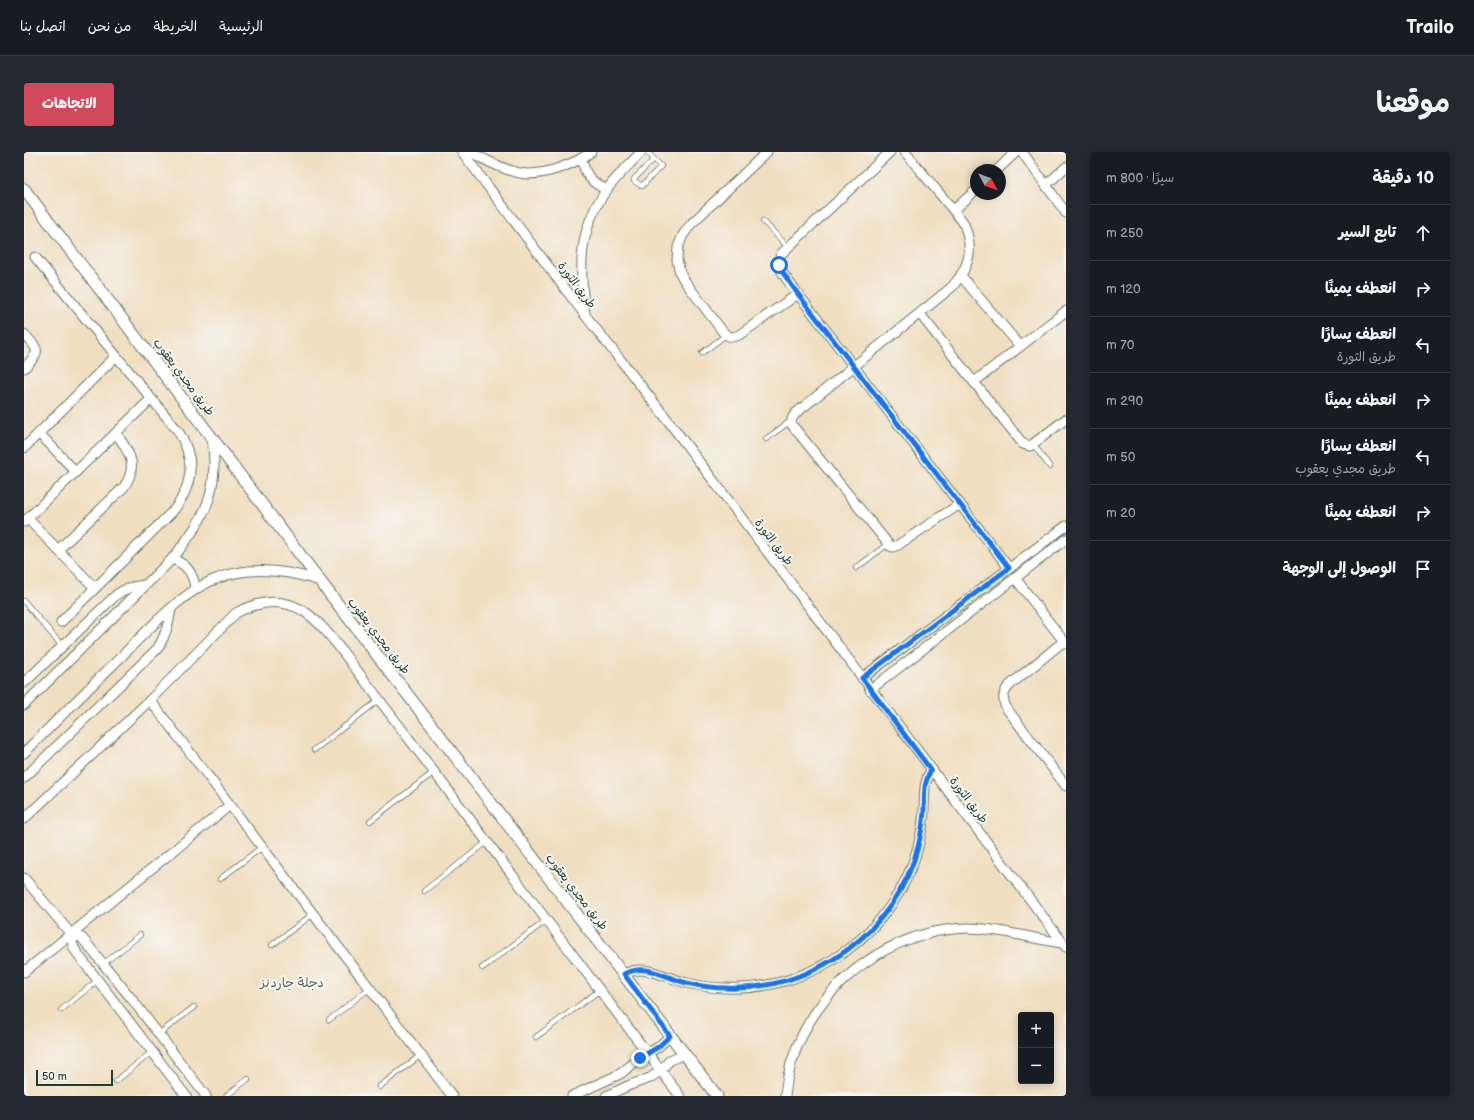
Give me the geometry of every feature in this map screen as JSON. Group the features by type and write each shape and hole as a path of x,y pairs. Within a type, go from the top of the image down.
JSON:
{"street":[{"name":"طريق الثورة","path":"462,152 585,315 663,414 1064,945"},
{"path":"470,152 504,169 527,174 556,170 582,158 591,152"},
{"path":"585,315 581,276 581,257 583,244 591,218 607,190 641,152"},
{"path":"766,152 691,224 680,241 677,260 680,273 684,280 726,335 734,337 738,335 798,294"},
{"path":"890,152 781,254 779,265 798,294 1009,568"},
{"path":"905,152 963,222 968,235 970,250 968,264 961,276 952,286 920,314 796,413 793,416 792,425 888,544 893,547 960,504"},
{"path":"1003,164 1016,152"},
{"path":"1022,152 1066,214"},
{"path":"582,158 583,166 589,177 598,185 607,190"},
{"path":"1046,185 1066,167"},
{"name":"طريق مجدي يعقوب","path":"24,189 320,581 717,1096"},
{"path":"954,210 970,195"},
{"path":"35,257 178,431 187,448 190,467 184,496 173,511 61,622"},
{"path":"961,276 1020,346"},
{"path":"974,382 1066,311"},
{"path":"920,314 1023,444 1030,446 1066,419"},
{"path":"24,334 34,344 37,354 24,368"},
{"path":"24,448 116,356"},
{"path":"95,588 26,520 151,399"},
{"path":"39,433 76,472"},
{"path":"58,550 124,487 128,481 132,467 129,452 116,433"},
{"path":"24,705 172,559 187,541 199,522 209,499 214,481 215,458 212,436"},
{"path":"862,678 1066,526"},
{"path":"870,690 1066,539"},
{"path":"172,559 179,561 189,570 193,576 195,589"},
{"path":"24,753 150,628 195,589 216,578 257,570 299,574 320,581"},
{"path":"1015,578 1065,642 1010,685 1006,689 1003,696 1004,703 1066,786"},
{"path":"24,683 109,601 124,589 145,585"},
{"path":"24,819 150,700 236,613 250,605 266,602 283,603 298,608 312,617 323,628 680,1096"},
{"path":"24,778 158,648 168,629 171,610"},
{"path":"150,700 452,1096"},
{"path":"624,974 634,970 645,969 688,984 707,987 746,988 785,981 810,972 838,957 854,945 882,917 904,884 918,847 924,808 924,786 931,770"},
{"path":"24,972 230,805"},
{"path":"24,878 71,934 82,938 159,1034 206,1096"},
{"path":"785,1096 794,1057 808,1025 817,1010 836,987 853,971 882,951 920,936 966,928 1001,930 1064,945"},
{"path":"71,934 73,946 77,953 99,979 186,1096"},
{"path":"572,1096 620,1074 658,1047 670,1036"},
{"path":"610,1095 630,1085 650,1078 660,1071 670,1060 684,1054"}],"lane":[{"path":"647,152 654,159 661,166 642,186 640,186 634,181 634,179 654,159"},
{"path":"763,221 788,247"},
{"path":"702,352 726,335"},
{"path":"766,439 792,420"},
{"path":"1033,444 1050,467"},
{"path":"856,568 888,544"},
{"path":"24,600 62,646"},
{"path":"314,750 379,700"},
{"path":"370,821 434,772"},
{"path":"424,891 487,842"},
{"path":"220,879 262,847"},
{"path":"272,945 313,914"},
{"path":"482,968 546,920"},
{"path":"103,964 140,936"},
{"path":"61,1010 99,979"},
{"path":"329,1020 370,988"},
{"path":"536,1037 600,990"},
{"path":"159,1034 194,1007"},
{"path":"116,1081 153,1051"},
{"path":"379,1087 421,1055"},
{"path":"226,1096 248,1079"}],"district":[{"name":"دجلة جاردنز","path":"292,982"}],"route":[{"path":"640,1058 654,1050 670,1036 624,974 629,971 640,969 651,970 688,984 707,987 746,988 766,986 804,975 838,957 869,932 882,917 904,884 912,866 922,828 924,786 931,770 862,678 1009,568 798,294 779,265"}]}
